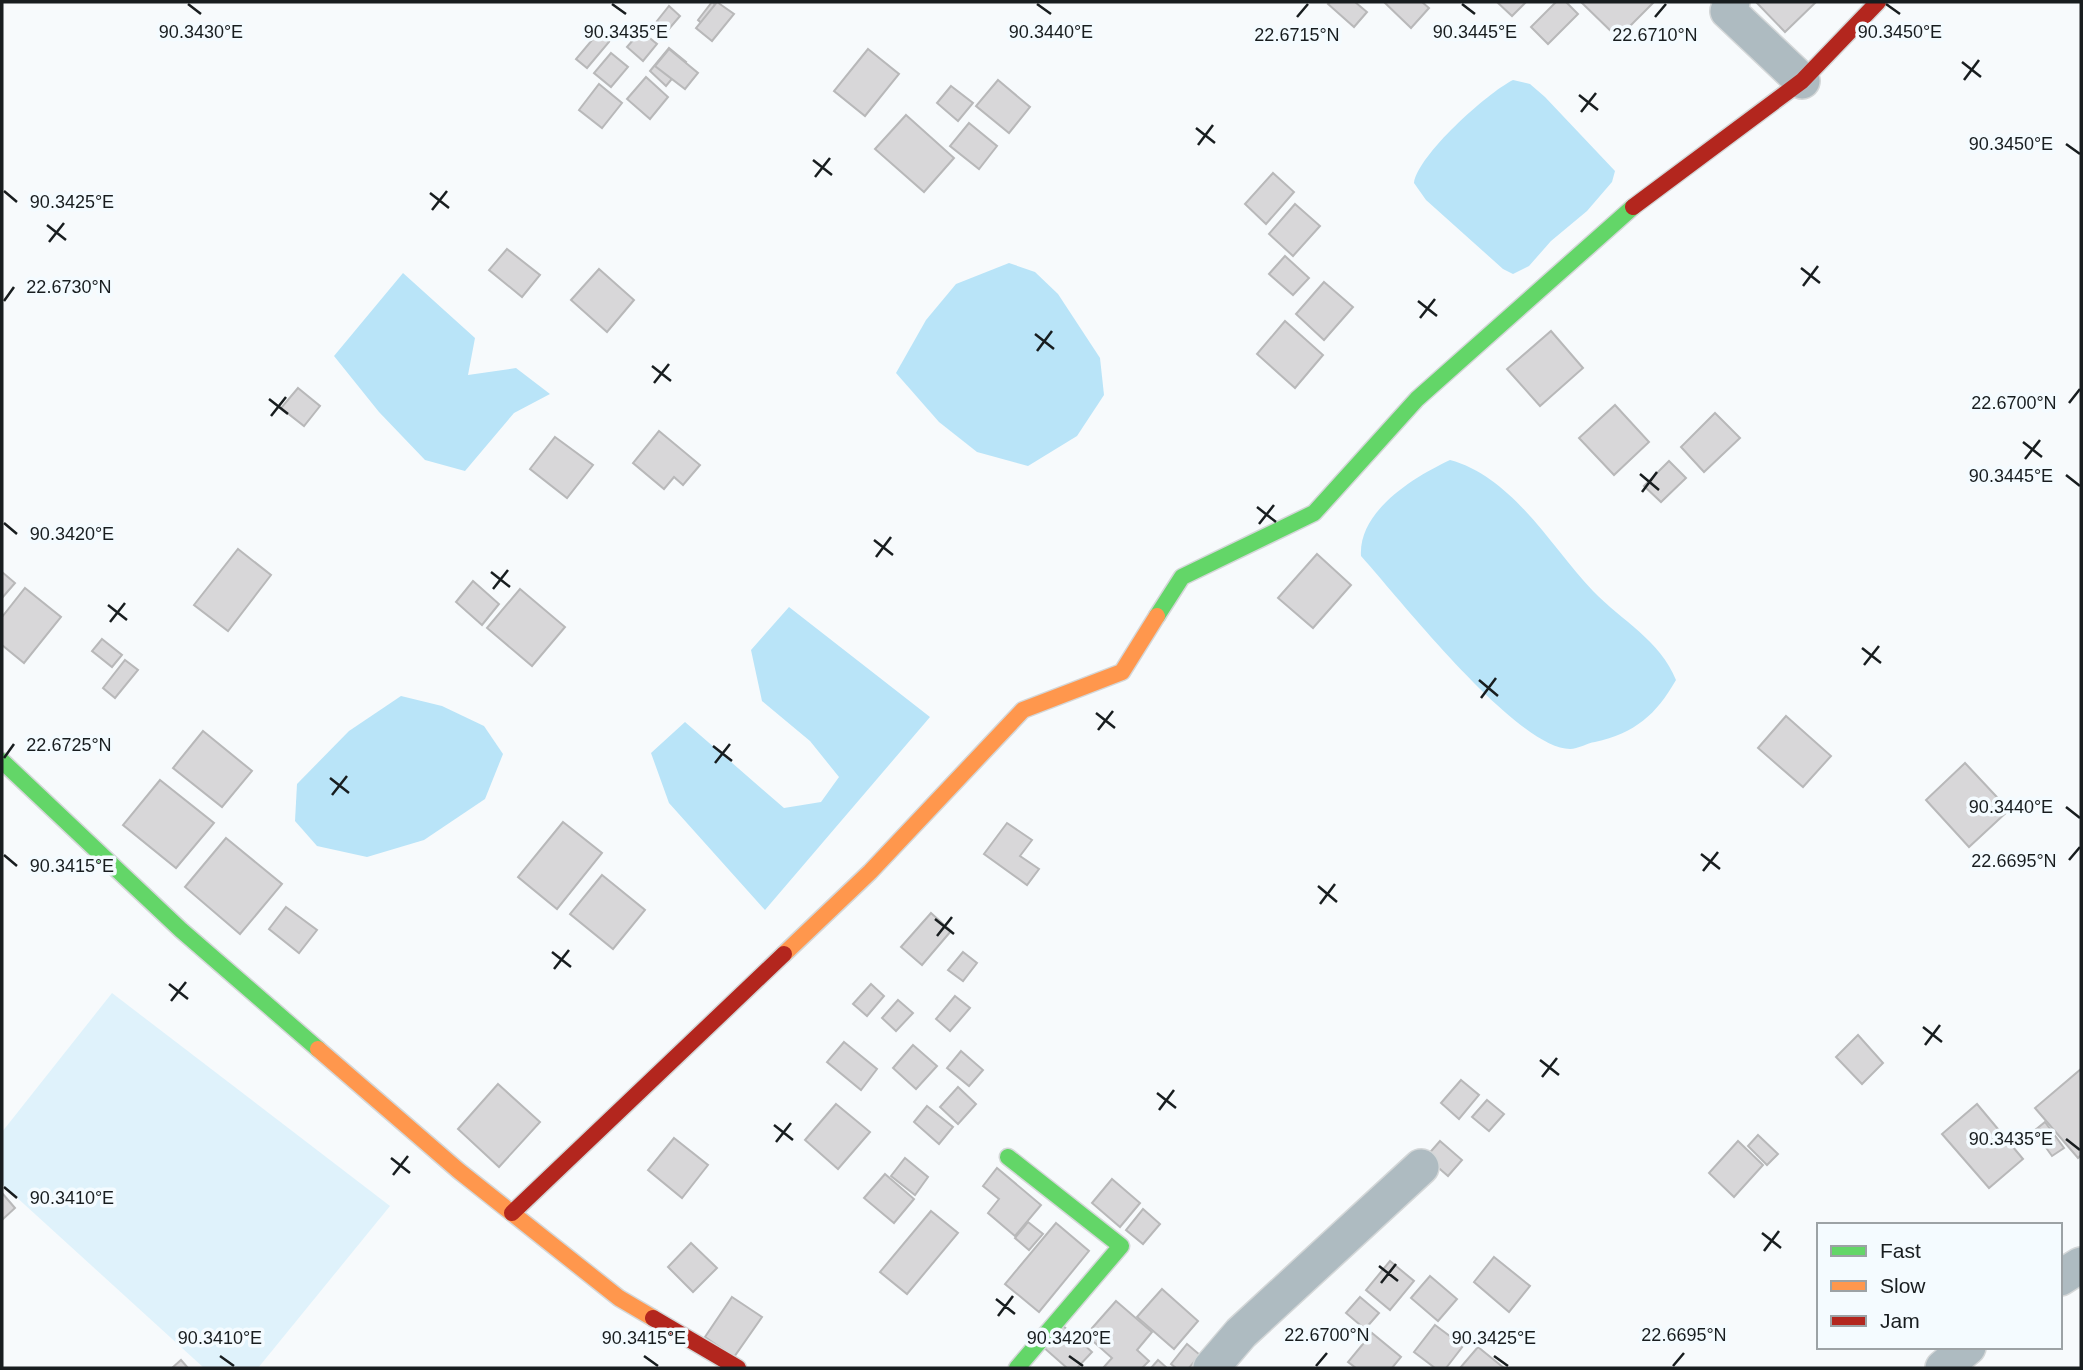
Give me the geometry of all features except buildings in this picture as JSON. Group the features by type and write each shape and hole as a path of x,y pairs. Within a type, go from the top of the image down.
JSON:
{"street":[{"path":"1731,2 1728,11 1802,81"},
{"path":"512,1213 870,872 1023,710 1122,672 1182,577 1314,513 1417,399 1618,221 1802,81 1878,2"},
{"path":"2,761 181,930 440,1154 619,1298 738,1368"},
{"path":"1008,1157 1121,1246 1017,1368"},
{"path":"1211,1368 1241,1333 1422,1167"},
{"path":"2062,1277 2081,1265"},
{"path":"1943,1368 1966,1349"}],"shaded area":[{"path":"112,993 390,1206 258,1368 204,1368 2,1184 2,1132"}],"water":[{"path":"1513,80 1530,84 1545,97 1615,171 1612,182 1587,211 1551,241 1529,266 1513,274 1503,269 1426,200 1414,183 1418,171 1428,157 1455,126"},
{"path":"1009,263 1035,272 1058,294 1100,358 1104,395 1077,436 1028,466 977,452 939,422 896,373 926,320 956,284"},
{"path":"403,273 475,338 468,375 516,368 550,394 514,413 465,471 425,460 379,412 334,356"},
{"path":"1450,460 1473,469 1512,497 1593,591 1660,653 1676,680 1661,703 1643,721 1622,733 1576,748 1570,749 1547,742 1520,725 1459,668 1361,556 1362,540 1378,510 1405,486"},
{"path":"789,607 930,717 765,910 669,803 651,753 685,722 784,808 821,802 839,777 810,741 762,701 751,650"},
{"path":"401,696 442,706 484,726 503,754 485,799 424,840 367,857 317,846 295,821 297,784 349,731"}],"traffic: fast":[{"path":"1157,616 1182,577 1314,513 1417,399 1633,207"},
{"path":"2,761 181,930 318,1049"},
{"path":"1008,1157 1121,1246 1017,1368"}],"traffic: slow":[{"path":"784,954 870,872 1023,710 1122,672 1157,616"},
{"path":"318,1049 459,1171 619,1298 653,1318"}],"traffic: jam":[{"path":"1633,207 1802,81 1878,2"},
{"path":"512,1213 784,954"},
{"path":"653,1318 738,1368"}]}
